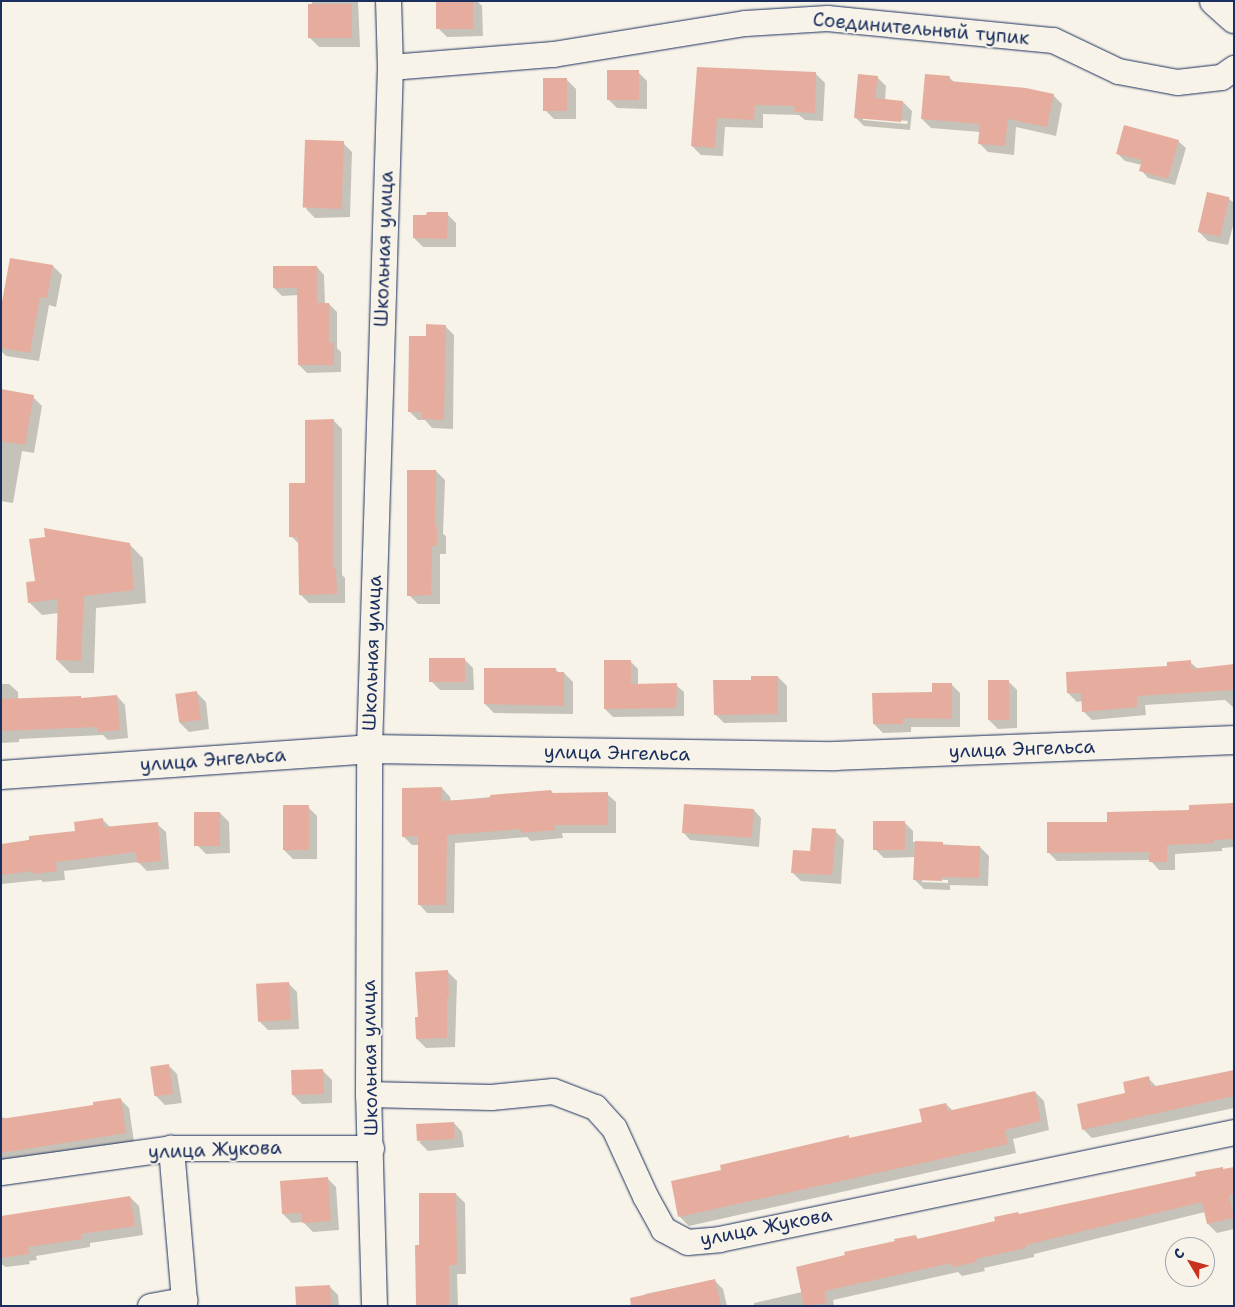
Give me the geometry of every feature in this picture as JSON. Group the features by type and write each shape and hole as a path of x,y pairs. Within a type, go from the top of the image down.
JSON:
{"street":[{"name":"Школьная улица","path":"374,1306 368,1094 369,749 390,67 388,1"},
{"path":"1214,1 1234,19"},
{"name":"Соединительный тупик","path":"390,67 553,54 745,23 827,18 1053,40 1118,71 1177,82 1221,77 1234,68"},
{"name":"улица Энгельса","path":"1,775 369,749 835,756 1234,740"},
{"name":"улица Жукова","path":"368,1094 491,1097 553,1091 594,1108 614,1128 645,1196 663,1229 687,1242 719,1239 1234,1132"},
{"path":"150,1306 184,1300 171,1148"},
{"name":"улица Жукова","path":"1,1172 171,1148 371,1148"}],"building":[{"path":"436,1 473,1 473,29 436,29"},
{"path":"308,4 352,4 352,38 308,38"},
{"path":"697,67 816,72 815,113 794,112 795,106 755,105 754,120 717,118 715,148 691,146"},
{"path":"607,70 639,70 639,100 607,100"},
{"path":"858,74 878,76 875,98 903,101 901,122 854,118"},
{"path":"925,74 950,76 949,81 1026,88 1054,94 1047,127 1008,119 1005,146 978,144 980,124 921,119"},
{"path":"543,78 567,78 567,111 543,111"},
{"path":"1124,125 1179,140 1168,179 1139,171 1142,160 1116,154"},
{"path":"305,140 344,141 342,209 303,208"},
{"path":"1207,192 1229,197 1220,237 1198,232"},
{"path":"427,212 448,212 447,239 413,238 413,215 426,215"},
{"path":"10,258 53,265 47,298 40,297 30,353 1,348 1,307"},
{"path":"273,266 317,266 317,303 329,303 329,343 334,343 334,365 298,365 297,288 273,288"},
{"path":"426,324 446,325 444,420 422,419 422,412 408,412 409,336 426,336"},
{"path":"1,389 34,395 25,445 1,441"},
{"path":"334,419 333,568 336,568 337,594 299,595 298,537 289,537 289,483 305,483 305,420"},
{"path":"407,470 436,470 435,526 437,526 437,546 432,546 431,595 407,596"},
{"path":"44,528 130,543 134,590 84,596 81,661 56,660 58,599 28,603 26,582 35,581 29,539 45,537"},
{"path":"429,658 465,658 465,682 429,682"},
{"path":"604,660 631,660 631,684 677,683 676,708 604,709"},
{"path":"1191,660 1191,669 1234,664 1234,690 1137,696 1137,707 1082,712 1081,693 1067,693 1066,672 1167,666 1167,662"},
{"path":"484,668 556,668 556,672 564,672 564,706 484,704"},
{"path":"751,676 778,676 778,714 714,715 713,680 751,680"},
{"path":"988,680 1009,680 1009,720 988,720"},
{"path":"932,683 952,683 952,719 903,718 903,724 873,724 872,693 932,692"},
{"path":"197,691 201,720 179,723 175,694"},
{"path":"117,695 120,730 98,732 98,727 1,731 1,699 81,696 81,698"},
{"path":"442,787 442,801 490,798 490,795 551,790 552,793 608,792 608,825 554,825 555,830 521,833 521,829 447,835 446,905 418,905 418,836 402,837 402,788"},
{"path":"1234,803 1234,839 1214,840 1214,843 1167,845 1167,862 1149,862 1149,852 1047,853 1047,822 1107,822 1107,812 1189,810 1189,805"},
{"path":"684,804 754,809 752,838 682,833"},
{"path":"283,805 309,805 309,850 283,850"},
{"path":"194,812 220,812 220,846 194,846"},
{"path":"103,818 104,827 158,822 161,861 137,863 136,852 56,862 57,871 33,874 33,871 1,875 1,844 29,840 29,836 75,831 74,822"},
{"path":"873,821 905,821 905,850 873,850"},
{"path":"812,828 836,829 832,875 791,873 793,850 810,851"},
{"path":"915,841 943,842 943,845 980,846 979,878 942,877 942,881 913,880"},
{"path":"448,970 447,1038 416,1039 415,1017 418,1017 415,972"},
{"path":"289,982 291,1020 258,1022 256,984"},
{"path":"169,1064 173,1094 154,1096 150,1067"},
{"path":"323,1069 324,1094 292,1095 291,1070"},
{"path":"1234,1070 1234,1096 1082,1130 1077,1104 1125,1093 1123,1082 1149,1076 1151,1087"},
{"path":"1035,1091 1041,1121 1005,1130 1008,1144 678,1217 671,1181 721,1170 720,1165 849,1135 849,1138 922,1122 919,1109 946,1103 948,1111"},
{"path":"121,1098 126,1133 1,1153 1,1119 93,1105 93,1102"},
{"path":"454,1122 455,1139 417,1141 416,1124"},
{"path":"1223,1167 1223,1169 1234,1167 1234,1194 1229,1195 1234,1218 1207,1224 1202,1202 1026,1245 1026,1248 976,1259 977,1262 952,1267 951,1263 825,1291 827,1303 804,1306 796,1267 845,1255 844,1252 895,1241 894,1239 916,1235 917,1239 995,1221 994,1217 1018,1212 1019,1214 1196,1176 1195,1172"},
{"path":"328,1177 331,1221 302,1223 302,1213 282,1214 280,1181"},
{"path":"419,1193 456,1193 457,1265 449,1265 449,1306 416,1306 415,1245 419,1245"},
{"path":"130,1196 135,1226 81,1234 82,1239 28,1247 29,1254 1,1258 1,1216"},
{"path":"715,1279 721,1306 631,1306 630,1298"},
{"path":"330,1285 331,1306 296,1306 295,1287"}]}
